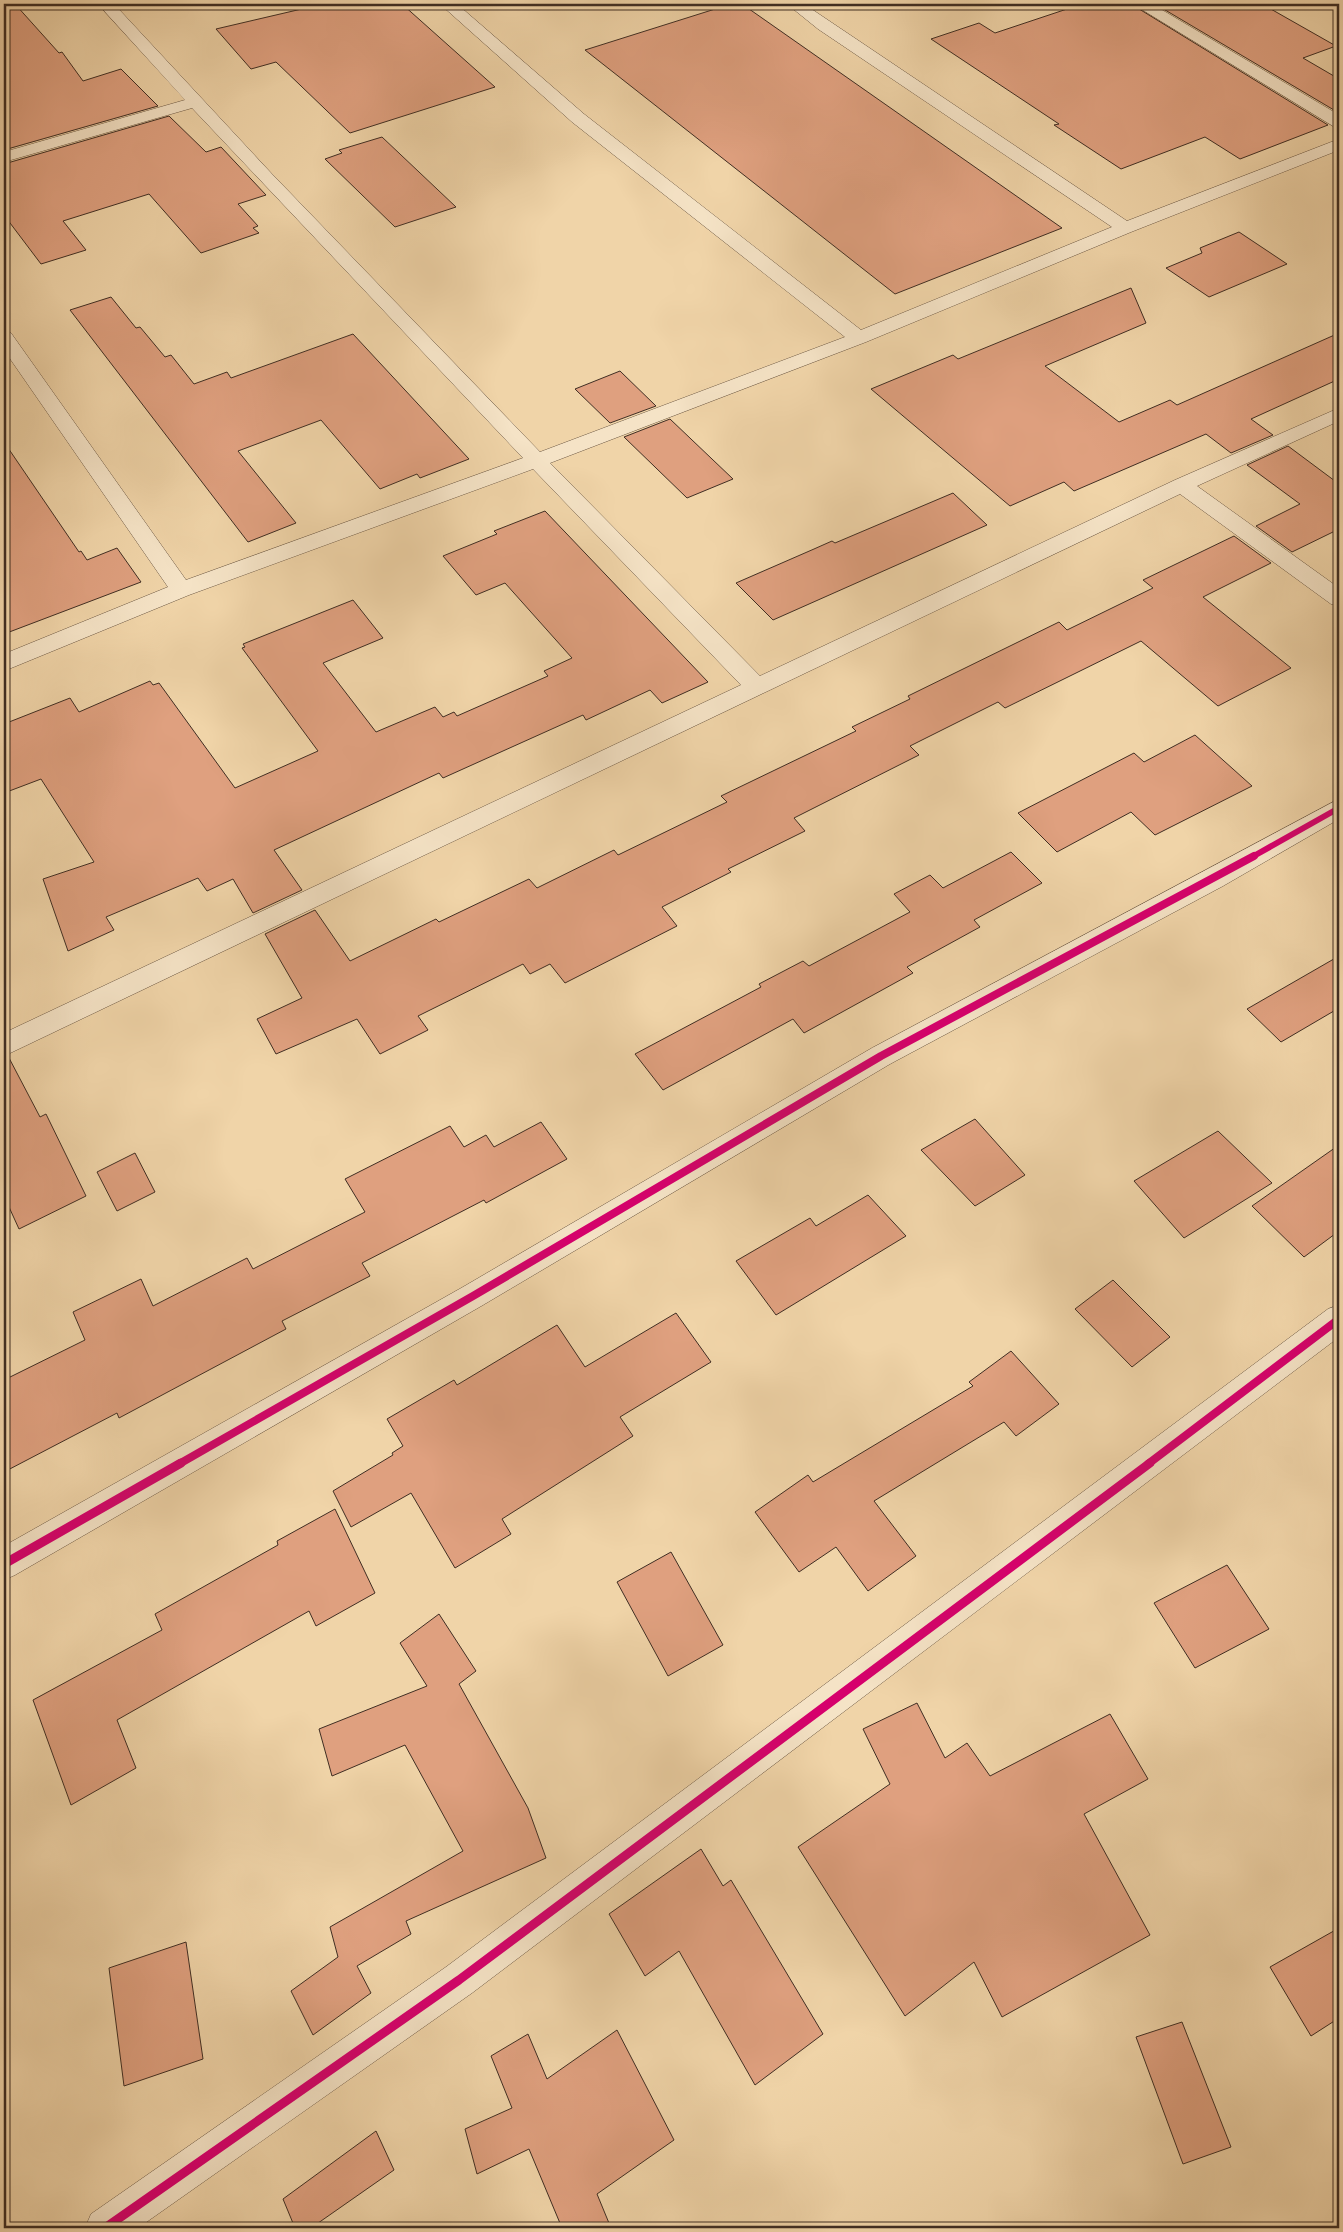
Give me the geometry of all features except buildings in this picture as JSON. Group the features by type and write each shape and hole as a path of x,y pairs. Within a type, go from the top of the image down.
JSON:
{"street":[{"path":"106,4 195,102 535,461 757,687"},
{"path":"448,4 578,118 859,338"},
{"path":"795,4 824,26 1125,228"},
{"path":"1141,4 1339,122"},
{"path":"4,157 195,102"},
{"path":"4,663 181,590 535,461 859,338 1125,228 1339,144"},
{"path":"4,337 181,590"},
{"path":"4,1045 1182,485 1339,414"},
{"path":"1182,485 1339,599"},
{"path":"4,1564 473,1296 881,1056 1205,883 1339,808"},
{"path":"105,2228 467,1974 1247,1390 1339,1319"}],"cycle path":[{"path":"4,1564 473,1296 881,1056 1214,879 1339,808"},
{"path":"105,2228 459,1980 1247,1390 1339,1319"}]}
